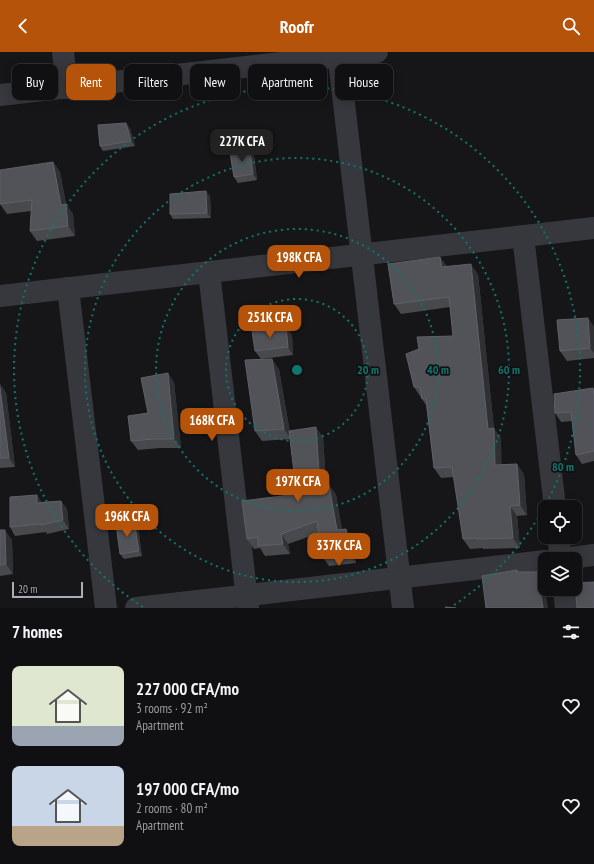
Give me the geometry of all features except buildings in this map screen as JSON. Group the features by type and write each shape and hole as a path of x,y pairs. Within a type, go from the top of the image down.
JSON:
{"street":[{"path":"63,52 66,79"},
{"path":"116,82 339,54 377,52"},
{"path":"339,54 403,608"},
{"path":"0,95 66,88"},
{"path":"0,296 594,228"},
{"path":"523,236 554,500"},
{"path":"209,272 247,602"},
{"path":"68,288 106,608"},
{"path":"582,556 594,555"},
{"path":"136,608 247,602 400,578 538,562"},
{"path":"565,596 566,608"}]}
